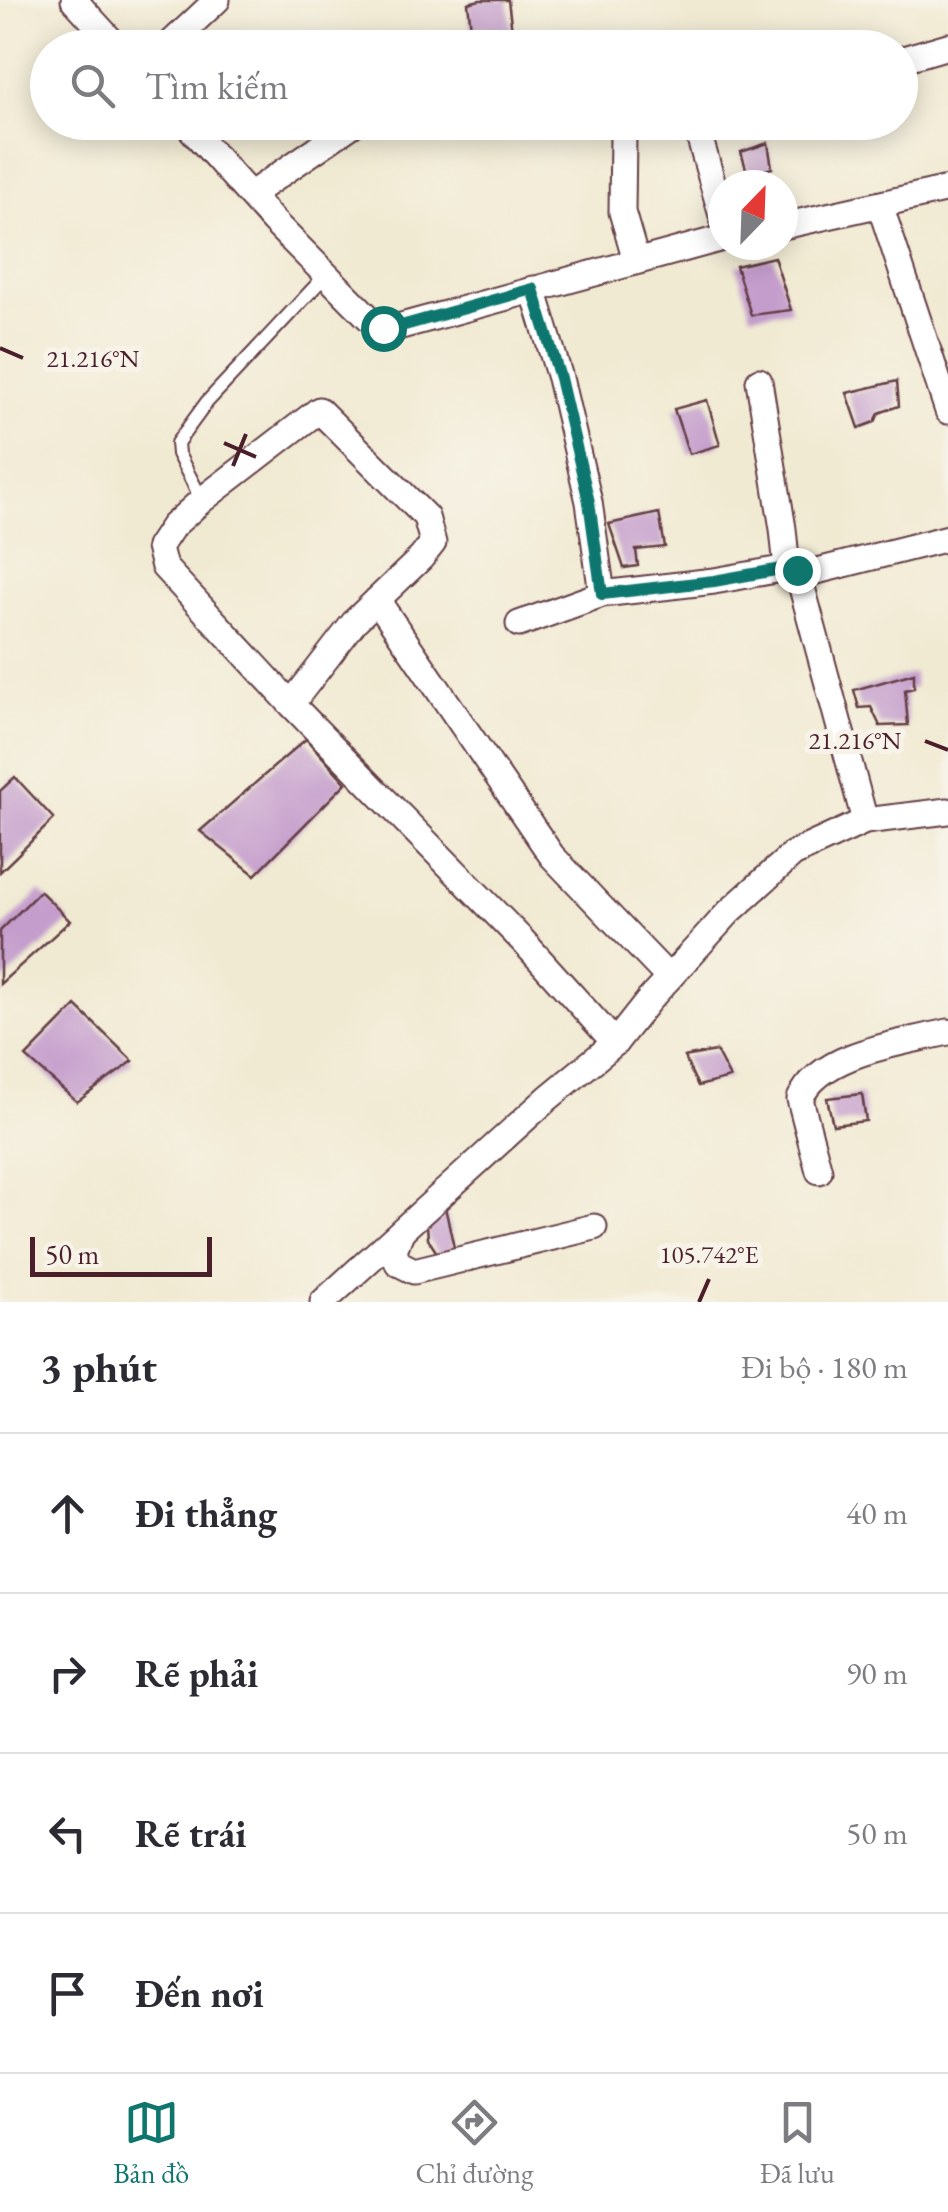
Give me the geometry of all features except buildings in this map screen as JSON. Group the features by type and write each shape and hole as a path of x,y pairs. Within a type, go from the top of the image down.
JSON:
{"street":[{"path":"74,0 102,30"},
{"path":"185,30 217,0"},
{"path":"918,55 948,46"},
{"path":"201,140 326,274 383,328 708,242"},
{"path":"250,195 330,140"},
{"path":"623,140 622,212 636,260"},
{"path":"700,140 709,170"},
{"path":"798,223 948,190"},
{"path":"880,205 948,412"},
{"path":"533,289 560,378 589,502 602,594"},
{"path":"760,381 792,568 866,822"},
{"path":"291,704 356,620 432,543 426,517 319,410 173,526 160,547 164,567 291,704 523,941 615,1044"},
{"path":"519,624 602,594 792,568 813,572 948,538"},
{"path":"377,600 552,856 669,978"},
{"path":"323,1302 548,1098 615,1044 728,912 794,854 866,822 948,811"},
{"path":"819,1171 800,1099 804,1090 846,1058 948,1032"},
{"path":"402,1232 394,1250 398,1263 414,1271 594,1228"}],"lane":[{"path":"202,500 178,454 177,443 208,402 326,274"}],"route":[{"path":"383,328 533,289 560,378 589,502 602,594 787,568 797,570"}]}
